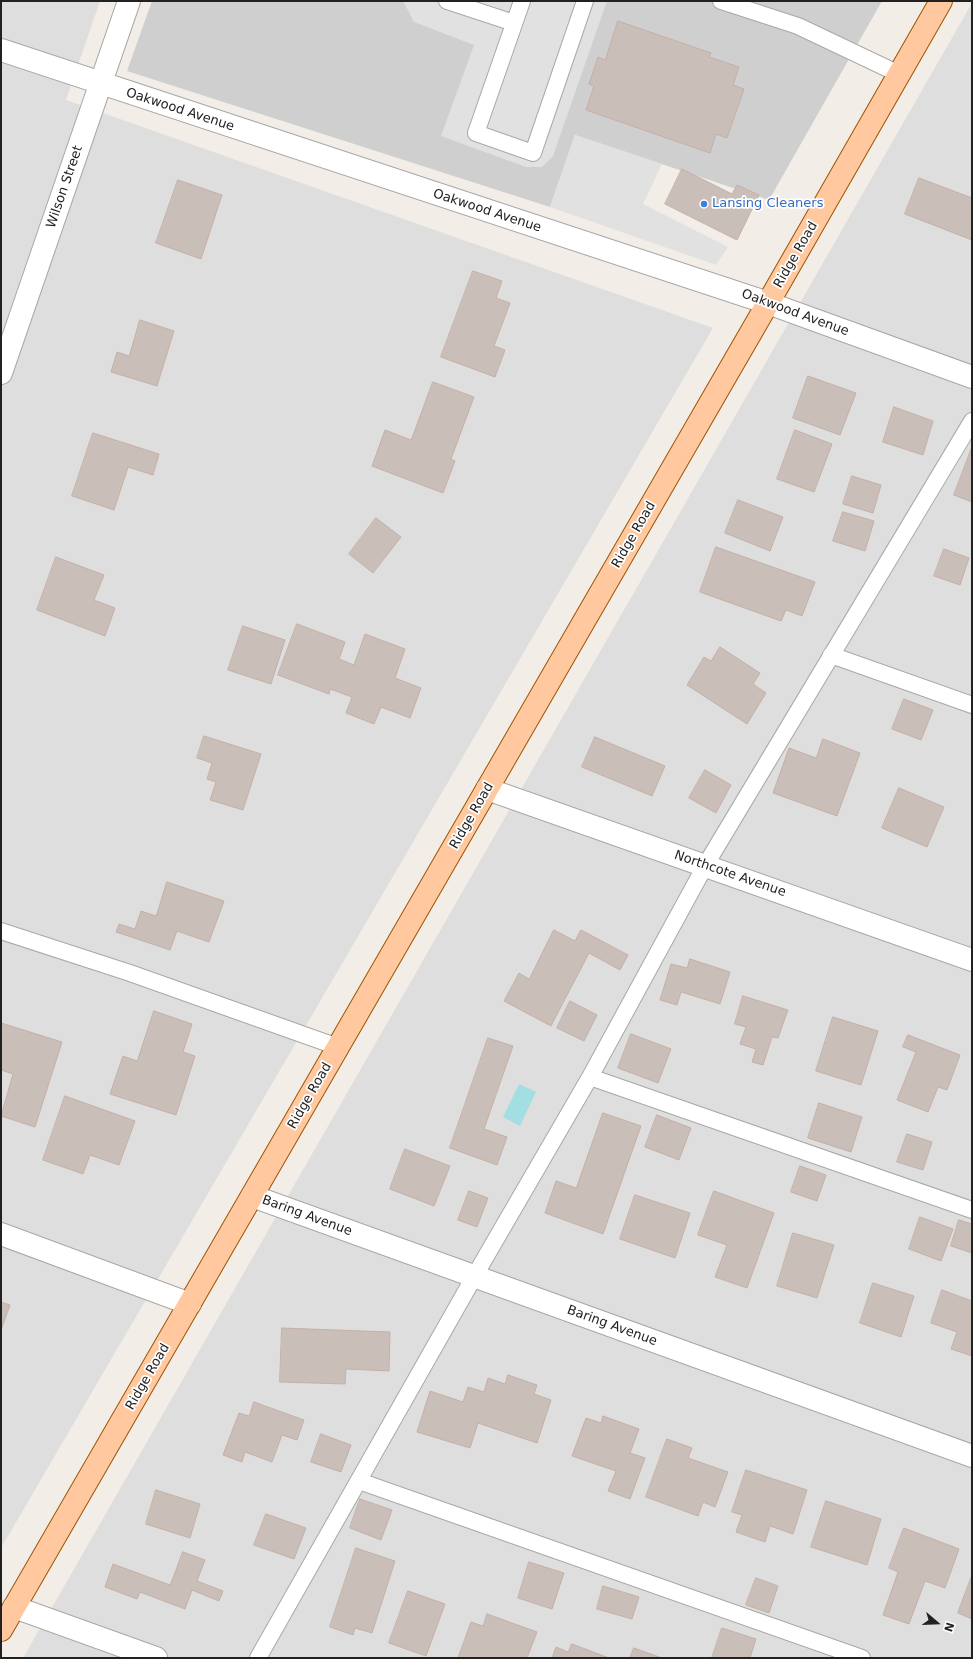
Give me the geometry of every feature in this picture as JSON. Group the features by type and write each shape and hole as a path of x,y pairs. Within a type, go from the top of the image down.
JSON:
{"main road":[{"name":"Ridge Road","path":"1,1630 941,1"}],"street":[{"name":"Wilson Street","path":"1,373 129,1"},
{"name":"Oakwood Avenue","path":"1,50 100,84 768,303 972,377"},
{"name":"Northcote Avenue","path":"487,789 972,960"},
{"name":"Baring Avenue","path":"252,1196 972,1456"},
{"path":"1,1234 190,1304"},
{"path":"14,1607 156,1658"}],"lane":[{"path":"447,1 514,23"},
{"path":"522,1 476,133 533,153 585,1"},
{"path":"721,1 798,26 899,74"},
{"path":"258,1658 474,1277 590,1077 704,866 972,421"},
{"path":"831,655 972,705"},
{"path":"1,931 130,973 338,1047"},
{"path":"590,1077 972,1210"},
{"path":"358,1481 862,1658"}],"shaded area":[{"path":"1,1 100,1 66,100 713,328 1,1548"},
{"path":"152,1 882,1 769,200 575,135 550,207 127,71"},
{"path":"403,1 607,1 553,156 542,167 526,167 441,136 474,45 414,22"},
{"path":"972,3 972,1658 23,1658"},
{"path":"575,135 662,164 643,204 728,247 716,265 550,207"}],"water":[{"path":"519,1084 536,1092 520,1126 503,1117"}],"building":[{"path":"618,21 711,53 709,57 739,67 733,85 744,89 727,138 716,134 710,153 586,110 594,86 589,84 598,57 605,60"},
{"path":"682,169 732,194 737,185 759,195 737,240 665,204"},
{"path":"919,178 972,198 972,240 905,214"},
{"path":"178,180 222,195 201,259 156,243"},
{"path":"473,271 502,281 496,298 510,303 494,346 505,350 495,377 441,357"},
{"path":"140,320 174,331 157,386 111,372 117,352 129,356"},
{"path":"808,376 856,393 840,435 793,418"},
{"path":"433,382 474,397 451,459 455,461 443,493 372,466 385,430 411,440"},
{"path":"894,407 933,421 923,455 883,442"},
{"path":"795,430 832,444 814,492 777,479"},
{"path":"93,433 159,454 153,475 128,467 114,510 72,496"},
{"path":"972,447 972,502 954,495"},
{"path":"852,476 881,485 873,513 843,504"},
{"path":"738,500 783,517 770,551 725,533"},
{"path":"843,512 874,521 865,551 833,541"},
{"path":"376,518 401,537 373,573 349,554"},
{"path":"716,547 815,582 802,616 786,610 781,621 700,592"},
{"path":"944,549 969,558 960,585 934,576"},
{"path":"56,557 104,575 94,600 115,608 105,636 37,610"},
{"path":"297,624 345,642 339,659 354,665 365,634 405,649 395,678 421,688 410,718 381,707 374,724 346,713 352,697 330,689 329,694 278,675"},
{"path":"243,626 285,640 271,684 228,670"},
{"path":"720,647 760,673 753,684 766,693 747,724 687,685 704,657 711,661"},
{"path":"904,699 933,710 921,740 892,729"},
{"path":"204,736 261,754 243,810 210,800 216,782 207,779 212,763 197,758"},
{"path":"595,737 665,766 652,796 582,767"},
{"path":"823,739 860,753 837,816 773,793 789,748 816,758"},
{"path":"705,770 731,785 716,813 689,798"},
{"path":"899,788 944,807 927,847 882,828"},
{"path":"167,882 224,901 209,942 177,931 170,950 116,932 119,924 135,929 141,911 156,916"},
{"path":"554,930 575,941 581,930 628,955 620,970 589,953 551,1026 504,1001 519,973 529,979"},
{"path":"690,959 730,972 720,1004 681,992 677,1005 660,1000 671,964 687,968"},
{"path":"743,996 788,1010 778,1038 772,1037 763,1065 752,1062 756,1049 740,1044 746,1027 735,1024"},
{"path":"570,1001 597,1015 584,1041 557,1028"},
{"path":"154,1011 192,1024 183,1052 195,1056 176,1115 110,1094 123,1056 137,1061"},
{"path":"833,1017 878,1031 861,1085 816,1071"},
{"path":"1,1023 62,1042 35,1127 1,1116 13,1074 1,1070"},
{"path":"631,1034 671,1049 658,1083 618,1068"},
{"path":"908,1035 960,1055 947,1090 938,1087 928,1112 897,1100 916,1052 903,1047"},
{"path":"488,1038 513,1046 484,1129 507,1137 497,1165 450,1148"},
{"path":"65,1096 135,1121 119,1165 90,1155 83,1174 43,1160"},
{"path":"819,1103 862,1117 851,1152 808,1138"},
{"path":"603,1113 641,1126 603,1234 545,1213 556,1181 576,1188"},
{"path":"657,1115 691,1128 679,1160 645,1147"},
{"path":"907,1134 932,1142 923,1170 897,1162"},
{"path":"405,1149 450,1166 434,1206 390,1189"},
{"path":"800,1166 826,1175 817,1201 791,1192"},
{"path":"469,1191 488,1198 477,1227 458,1220"},
{"path":"714,1191 774,1213 747,1288 715,1277 727,1245 698,1235"},
{"path":"635,1195 690,1213 675,1258 620,1239"},
{"path":"920,1217 953,1229 941,1261 909,1249"},
{"path":"959,1220 972,1224 972,1253 951,1246"},
{"path":"793,1233 834,1245 817,1298 777,1286"},
{"path":"873,1283 914,1296 901,1337 860,1323"},
{"path":"942,1290 972,1301 972,1356 951,1349 957,1332 931,1323"},
{"path":"1,1302 10,1305 1,1330"},
{"path":"282,1328 390,1332 389,1371 346,1369 345,1384 280,1382"},
{"path":"508,1375 537,1385 534,1394 551,1400 537,1443 478,1423 470,1448 417,1432 430,1391 463,1402 468,1387 484,1392 488,1378 505,1384"},
{"path":"254,1402 304,1420 297,1440 282,1435 272,1462 245,1452 242,1462 223,1455 239,1413 249,1416"},
{"path":"603,1416 639,1429 630,1453 645,1458 630,1499 608,1491 616,1471 572,1456 586,1418 601,1423"},
{"path":"321,1434 351,1445 341,1472 311,1462"},
{"path":"667,1439 692,1448 688,1458 728,1472 715,1507 703,1502 698,1516 646,1497"},
{"path":"746,1470 807,1490 793,1534 770,1526 765,1542 736,1532 742,1515 732,1512"},
{"path":"156,1490 200,1504 190,1538 146,1524"},
{"path":"360,1499 392,1510 381,1540 350,1528"},
{"path":"826,1501 881,1519 867,1565 811,1547"},
{"path":"266,1514 306,1528 294,1559 254,1545"},
{"path":"904,1528 959,1549 945,1588 925,1581 909,1624 883,1615 898,1572 889,1568"},
{"path":"356,1548 395,1561 372,1633 355,1628 353,1635 330,1627"},
{"path":"183,1552 205,1560 197,1581 223,1591 219,1601 192,1590 185,1609 140,1592 137,1599 105,1587 113,1564 170,1585"},
{"path":"529,1562 564,1573 552,1609 518,1598"},
{"path":"972,1575 972,1619 958,1613"},
{"path":"756,1578 778,1586 769,1613 746,1605"},
{"path":"603,1586 639,1597 632,1619 597,1609"},
{"path":"408,1591 445,1604 426,1656 389,1643"},
{"path":"487,1614 537,1632 527,1658 458,1658 471,1622 483,1626"},
{"path":"722,1628 756,1639 750,1658 712,1658"},
{"path":"572,1644 609,1658 552,1658 556,1647 568,1652"},
{"path":"634,1648 662,1658 630,1658"}],"place":[{"name":"Lansing Cleaners","path":"704,204"}]}
